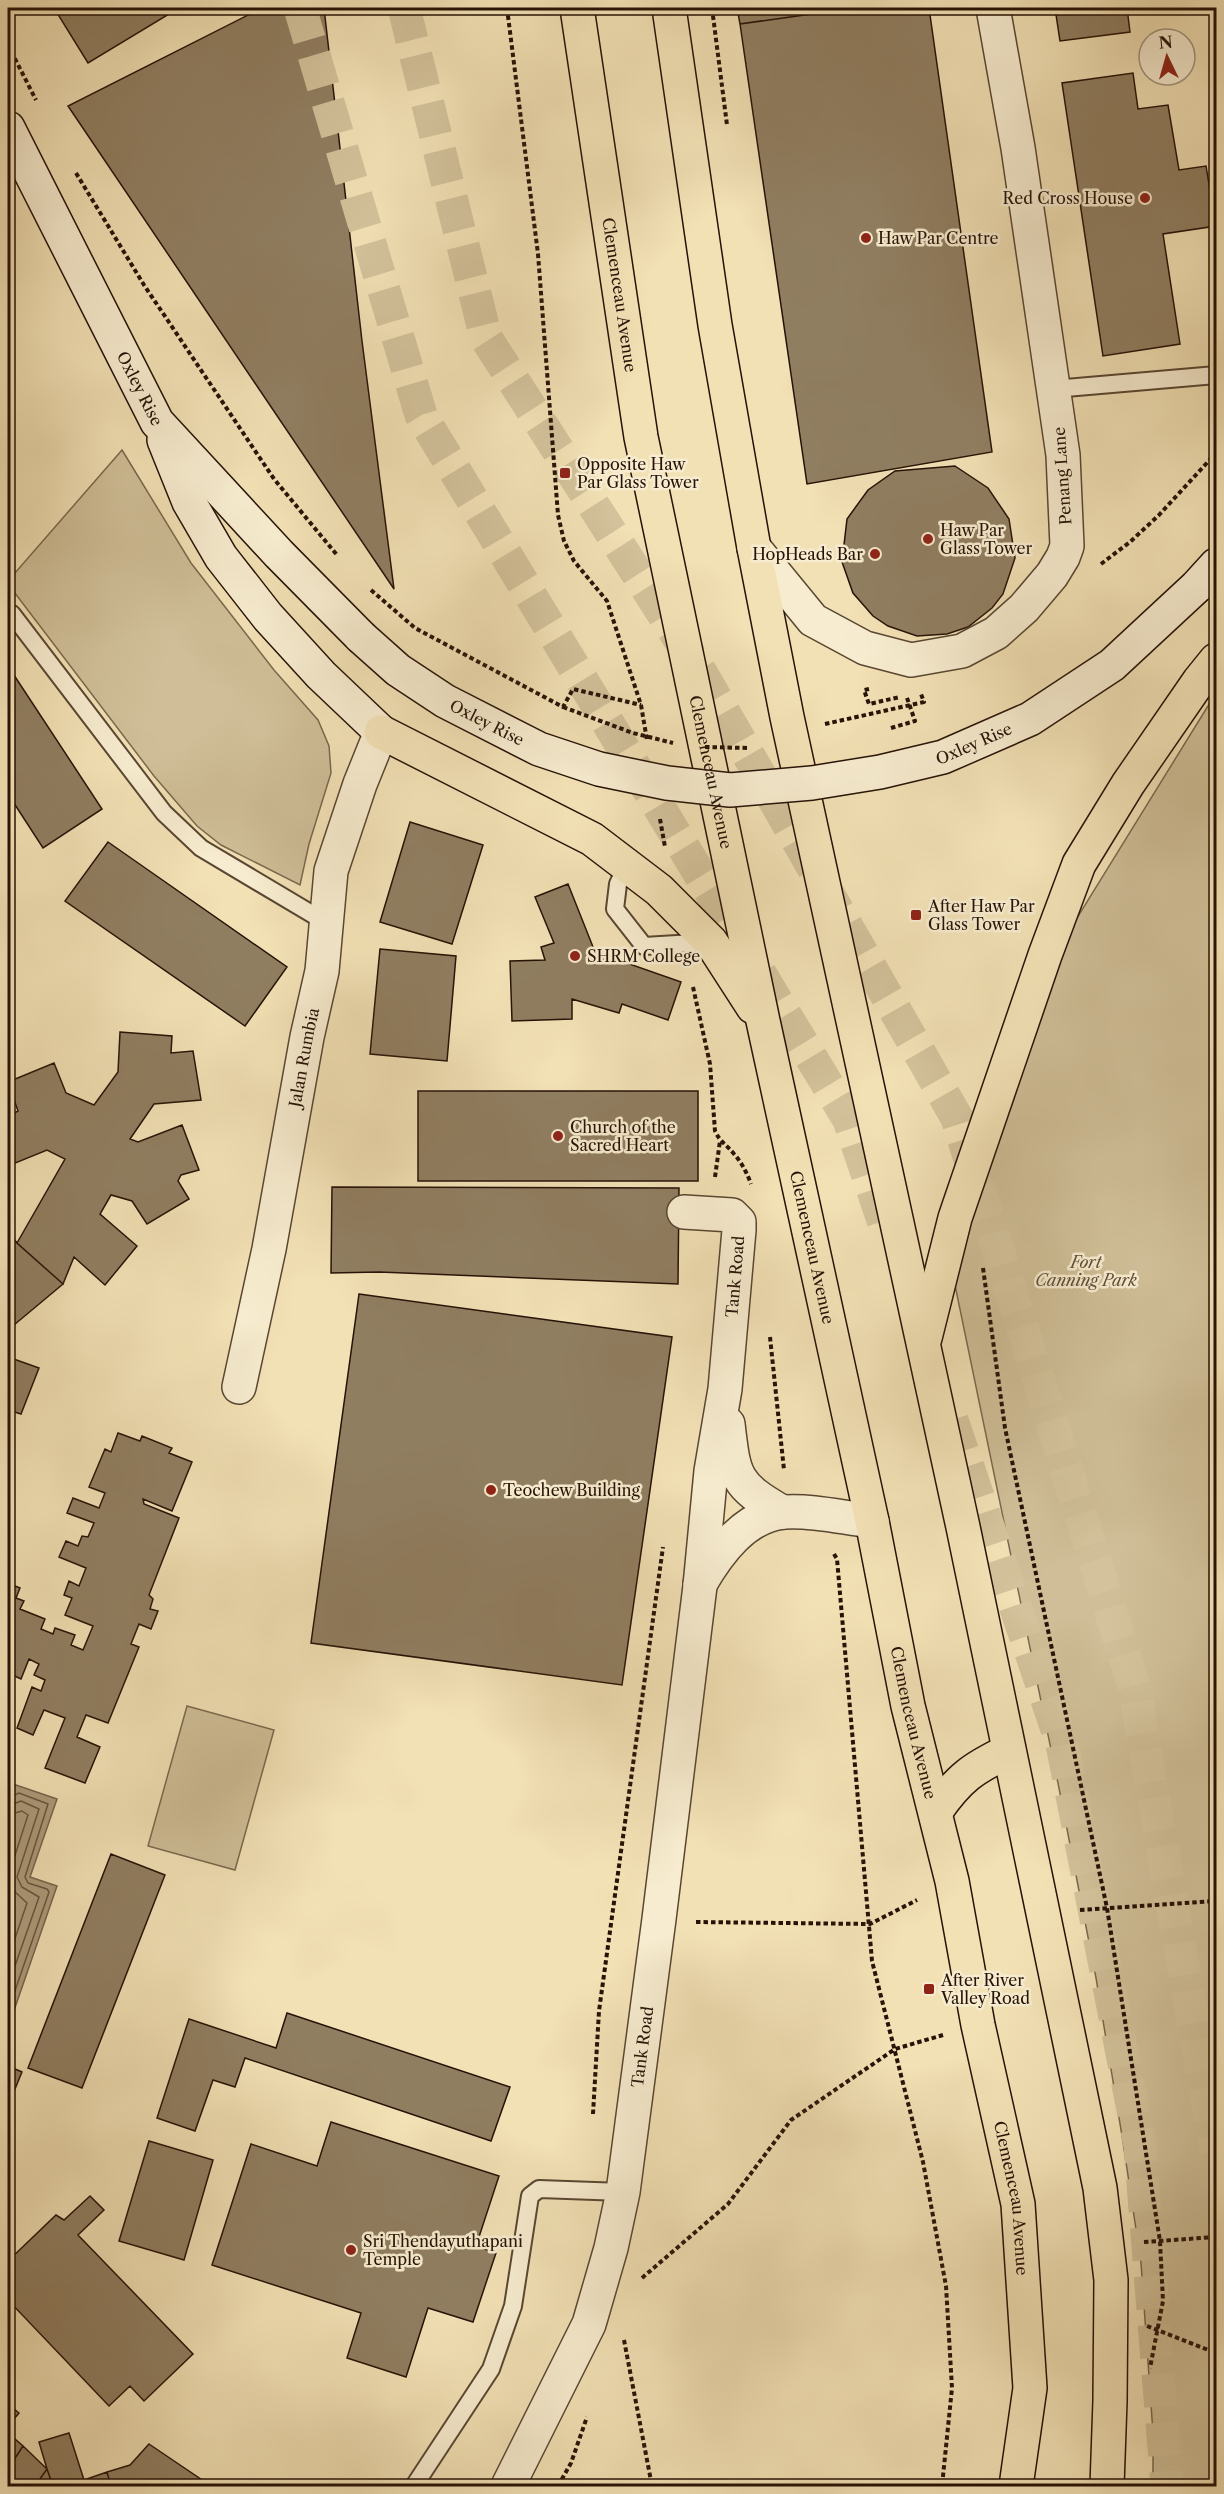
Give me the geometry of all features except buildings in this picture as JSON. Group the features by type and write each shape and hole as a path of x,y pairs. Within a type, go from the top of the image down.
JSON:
{"main road":[{"name":"Clemenceau Avenue","path":"577,8 641,437 763,1021 872,1521 908,1706 952,1881 978,2025 1018,2204 1030,2388 1016,2487"},
{"path":"669,8 715,325 754,548 787,717 924,1345 1100,2188 1111,2280 1107,2487"},
{"path":"924,1345 955,1218 1045,955 1079,864 1128,784 1211,676"},
{"path":"381,732 592,839 627,865 659,890 711,942 763,1021"},
{"path":"936,1811 953,1787 977,1767 1009,1751"}],"street":[{"name":"Penang Lane","path":"754,548 813,620 865,648 910,660 962,651 996,633 1024,608 1052,575 1063,557 1067,546 1064,455 1018,148 993,8"},
{"name":"Oxley Rise","path":"8,128 157,422 272,546 361,637 398,670 445,701 539,749 599,769 667,783 730,790 812,783 880,772 943,756 1019,724 1112,665 1206,576"},
{"path":"157,422 189,502 221,557 268,617 321,675 381,732"},
{"name":"Jalan Rumbia","path":"239,1386 269,1249 307,1037 322,971 331,871 360,784 381,732"},
{"name":"Tank Road","path":"507,2487 589,2324 611,2248 622,2192 645,2033 711,1471 724,1389 739,1222 732,1215 697,1212"},
{"name":"Tank Road","path":"724,1389 732,1456 737,1476 745,1488 782,1512"},
{"name":"Tank Road","path":"699,1586 715,1559 735,1537 752,1523 782,1512 872,1521"}],"lane":[{"path":"1054,389 1216,375"},
{"path":"12,614 164,813 201,848 327,923"},
{"path":"627,865 618,884 615,909 644,946 711,942"},
{"path":"414,2487 491,2370 513,2306 530,2196 539,2189 622,2192"}],"path":[{"path":"712,8 727,126"},
{"path":"8,45 38,105"},
{"path":"71,165 144,285 274,479 341,561"},
{"path":"1052,575 1076,572 1105,563 1159,515 1216,453"},
{"path":"365,585 415,628 563,707 633,733 674,743"},
{"path":"823,724 924,702 919,685"},
{"path":"563,707 573,689 640,705"},
{"path":"882,730 915,721 906,695"},
{"path":"696,746 755,749"},
{"path":"697,1212 720,1141"},
{"path":"983,1267 1005,1428 1107,1908 1160,2241 1163,2301 1149,2375"},
{"path":"592,2119 599,2011 664,1544"},
{"path":"831,1550 837,1558 872,1961 923,2162 946,2286 952,2388 942,2487"},
{"path":"694,1922 870,1924 952,1881"},
{"path":"1044,1912 1216,1901"},
{"path":"634,2286 728,2204 791,2120 896,2049 978,2025"},
{"path":"1107,2245 1216,2237"},
{"path":"1111,2312 1216,2353"},
{"path":"623,2334 652,2487"}],"green space":[{"path":"122,450 191,563 274,670 318,720 329,746 331,773 309,844 300,885 221,845 197,826 154,776 8,584 8,581"},
{"name":"Fort Canning Park","path":"1216,693 1216,2486 1149,2486 1153,2471 1153,2433 1141,2263 1123,2142 1096,1978 1059,1788 950,1261 1072,926"},
{"path":"187,1706 274,1730 235,1870 148,1846"}],"water":[{"path":"13,1784 57,1799 30,1877 57,1886 9,2025 8,1800"}],"tunnel":[{"path":"300,8 421,415 849,1120 887,1232"},
{"path":"404,8 486,338 703,676 957,1118 1134,1686 1216,2152"},
{"path":"952,1420 1062,1744 1140,2146 1167,2486"}],"place":[{"name":"Red Cross House","path":"1145,198"},
{"name":"Haw Par Centre","path":"866,238"},
{"name":"Opposite Haw Par Glass Tower","path":"565,473"},
{"name":"Haw Par Glass Tower","path":"928,539"},
{"name":"HopHeads Bar","path":"875,554"},
{"name":"After Haw Par Glass Tower","path":"916,915"},
{"name":"SHRM College","path":"575,956"},
{"name":"Church of the Sacred Heart","path":"558,1136"},
{"name":"Teochew Building","path":"491,1490"},
{"name":"After River Valley Road","path":"929,1989"},
{"name":"Sri Thendayuthapani Temple","path":"351,2250"}]}
